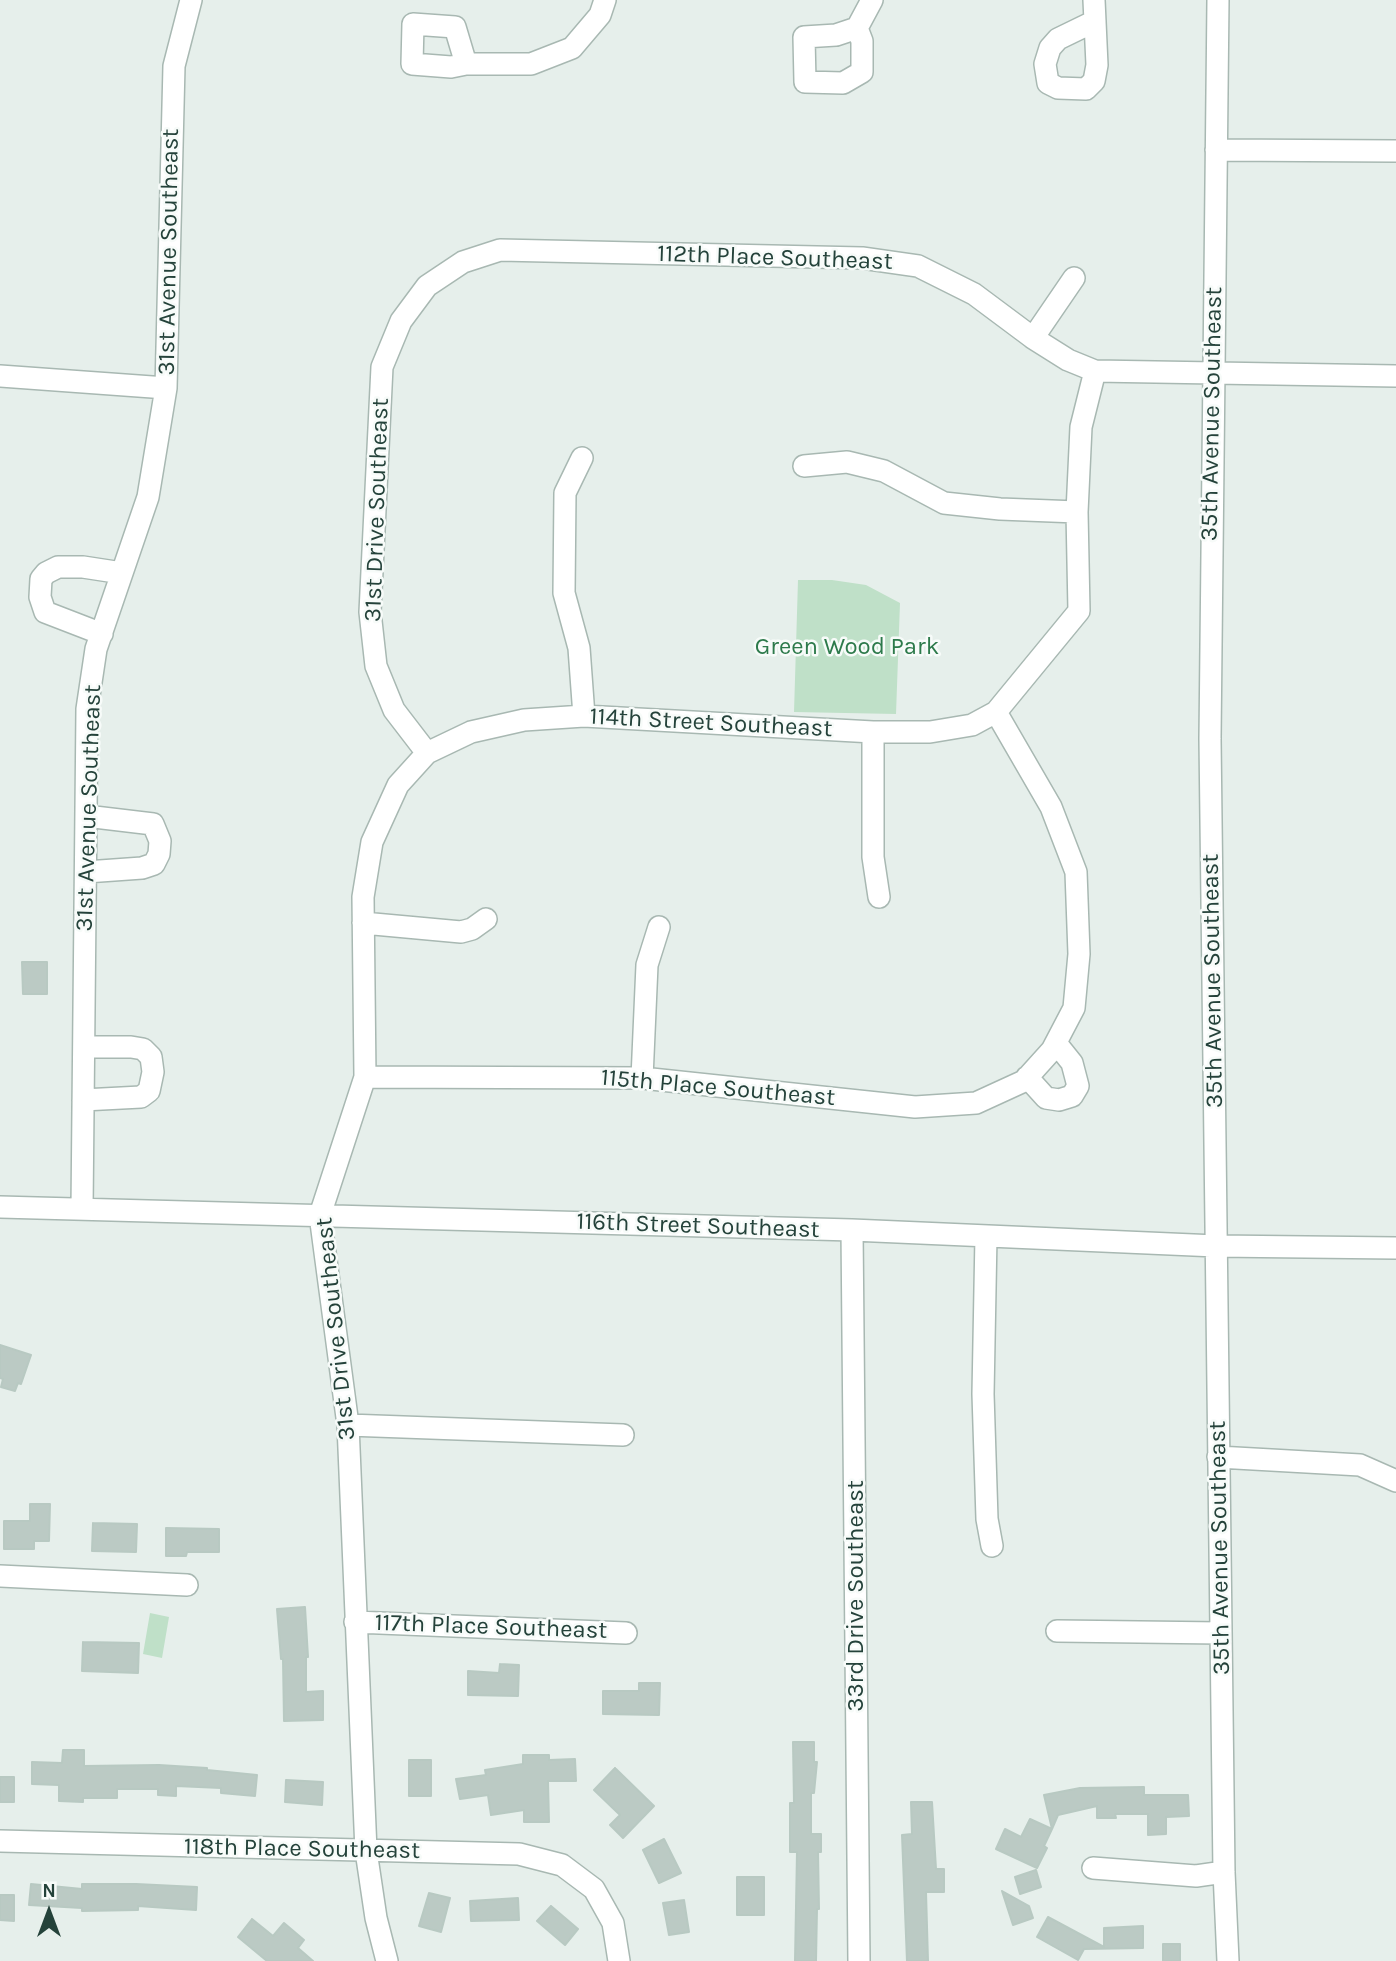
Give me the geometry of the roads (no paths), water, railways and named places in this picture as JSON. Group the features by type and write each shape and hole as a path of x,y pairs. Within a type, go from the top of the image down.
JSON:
{"street":[{"name":"31st Avenue Southeast","path":"82,1209 88,709 96,649 148,497 166,388 174,66 191,0"},
{"path":"466,64 531,64 572,48 600,15 605,0"},
{"path":"857,29 872,0"},
{"name":"35th Avenue Southeast","path":"1217,0 1210,739 1224,1872 1228,1961"},
{"path":"1216,150 1396,151"},
{"name":"112th Place Southeast","path":"427,286 463,262 500,250 862,258 918,266 974,294 1033,338 1068,360 1095,371 1396,376"},
{"path":"1033,338 1074,278"},
{"name":"31st Drive Southeast","path":"387,1961 376,1918 366,1851 348,1425 320,1214 365,1077 363,897 372,842 398,785 427,753 394,710 376,666 370,612 382,367 401,321 427,286"},
{"path":"996,712 1079,611 1077,512 1081,427 1095,371"},
{"path":"0,376 166,388"},
{"path":"583,458 565,493 564,593 579,648 584,716"},
{"path":"804,466 847,462 884,471 944,503 1000,509 1077,512"},
{"path":"102,634 45,612 40,597 41,579 58,567 83,567 122,573"},
{"name":"114th Street Southeast","path":"427,753 471,732 524,720 584,716 873,732 930,732 972,726 996,712"},
{"name":"115th Place Southeast","path":"365,1077 642,1078 915,1107 976,1103 1024,1081 1054,1046 1074,1008 1079,954 1076,872 1051,807 996,712"},
{"path":"873,732 873,857 879,897"},
{"path":"86,816 153,824 160,841 159,854 154,864 142,868 86,872"},
{"path":"363,923 461,932 472,929 486,919"},
{"path":"642,1078 647,965 659,927"},
{"path":"1027,1077 1046,1098 1059,1100 1072,1096 1077,1086 1072,1063 1054,1046"},
{"path":"83,1100 137,1099 149,1091 153,1072 151,1057 143,1049 84,1047"},
{"name":"116th Street Southeast","path":"0,1207 852,1230 1216,1246 1396,1248"},
{"name":"33rd Drive Southeast","path":"852,1230 859,1961"},
{"path":"986,1236 982,1355 987,1519 992,1546"},
{"path":"348,1425 623,1435"},
{"path":"1218,1457 1360,1465 1396,1481"},
{"path":"0,1576 187,1585"},
{"name":"117th Place Southeast","path":"355,1622 626,1633"},
{"path":"1057,1630 1221,1633"},
{"name":"118th Place Southeast","path":"0,1841 519,1854 562,1865 594,1889 613,1923 619,1961"},
{"path":"1093,1868 1196,1876 1224,1872"}],"park label":[{"name":"Green Wood Park","path":"847,647"}]}
